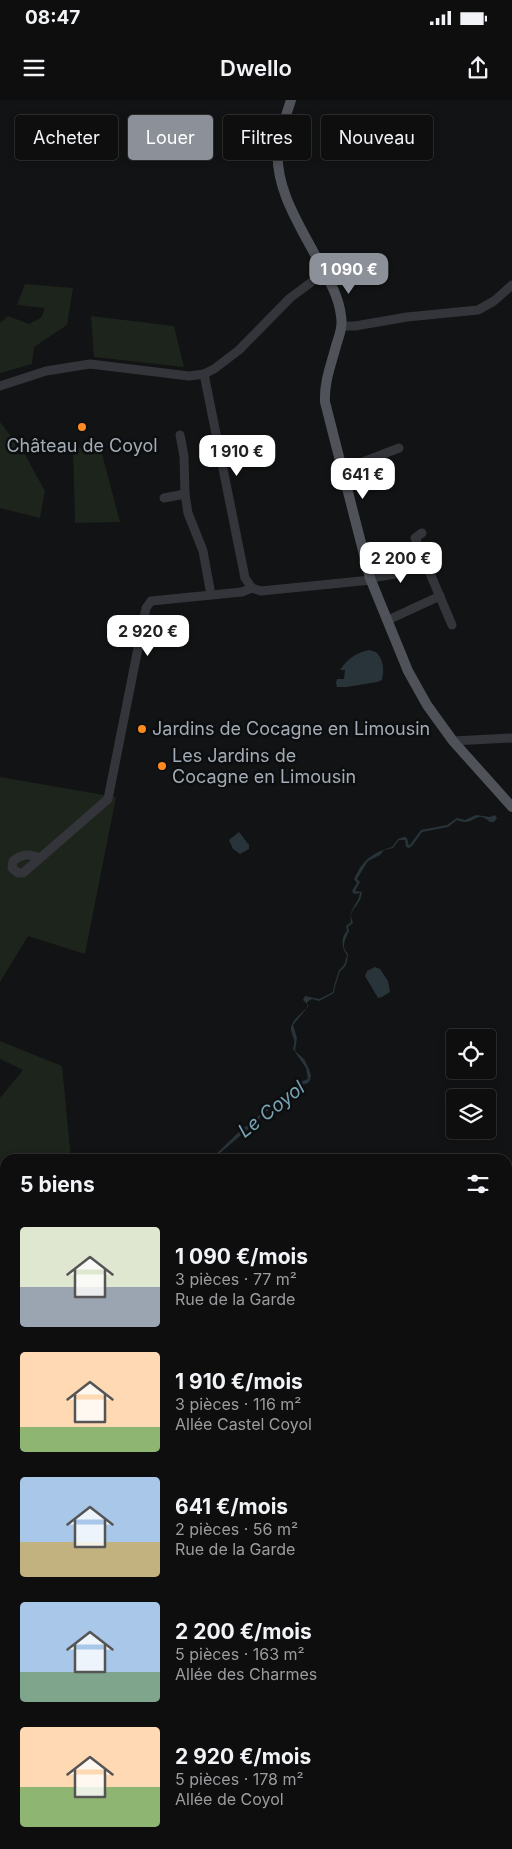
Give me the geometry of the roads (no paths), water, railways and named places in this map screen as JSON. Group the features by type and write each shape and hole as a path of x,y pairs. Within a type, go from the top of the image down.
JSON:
{"main road":[{"path":"291,100 282,127 278,149 278,167 284,191 296,220 337,296 342,326 326,382 324,402 370,579 408,670 427,704 453,741 512,807"}],"street":[{"path":"0,386 46,370 90,364 189,376 204,374 239,350 290,298 325,272"},
{"path":"342,326 355,326 407,316 478,310 494,301 512,285"},
{"path":"204,374 245,578 252,588 261,591 370,579 426,564"},
{"path":"180,435 184,456 185,494 188,513 203,551 211,595"},
{"path":"342,470 399,448"},
{"path":"164,498 185,494"},
{"path":"422,533 415,538 452,625"},
{"path":"40,858 108,799 146,608 151,601 242,592 252,588"},
{"path":"388,620 440,596"},
{"path":"453,741 512,738"}],"water":[{"path":"369,650 376,652 381,658 382,680 347,687 337,687 337,679 344,679 345,670 340,670 346,662 356,654"},
{"name":"Le Coyol","path":"476,815 490,817 495,815 497,818 494,822 490,822 483,817 466,822 457,820 448,827 422,832 409,848 406,847 405,840 399,840 393,848 384,850 380,855 368,861 357,879 360,882 355,891 362,892 351,915 353,923 348,927 349,931 344,945 348,954 347,962 340,971 334,993 319,1001 312,999 307,1002 308,1007 293,1025 297,1038 295,1051 304,1059 311,1076 310,1080 308,1083 297,1087 274,1108 265,1112 254,1124 219,1154 216,1154 263,1111 300,1082 308,1079 306,1068 293,1049 294,1041 291,1027 296,1018 307,1008 307,1004 303,1000 305,996 319,999 333,992 339,970 344,965 347,955 343,946 343,939 347,931 346,926 351,922 350,918 352,910 360,893 354,894 352,891 357,883 354,879 365,861 380,851 392,847 398,839 407,838 409,846 421,830 447,825 457,818 465,820"},
{"path":"239,832 249,845 249,849 240,854 233,849 229,840"},
{"path":"375,967 380,969 388,981 390,992 378,998 365,976 367,971"}],"place":[{"name":"Château de Coyol","path":"82,427"},
{"name":"Jardins de Cocagne en Limousin","path":"142,729"},
{"name":"Les Jardins de Cocagne en Limousin","path":"162,766"}]}
